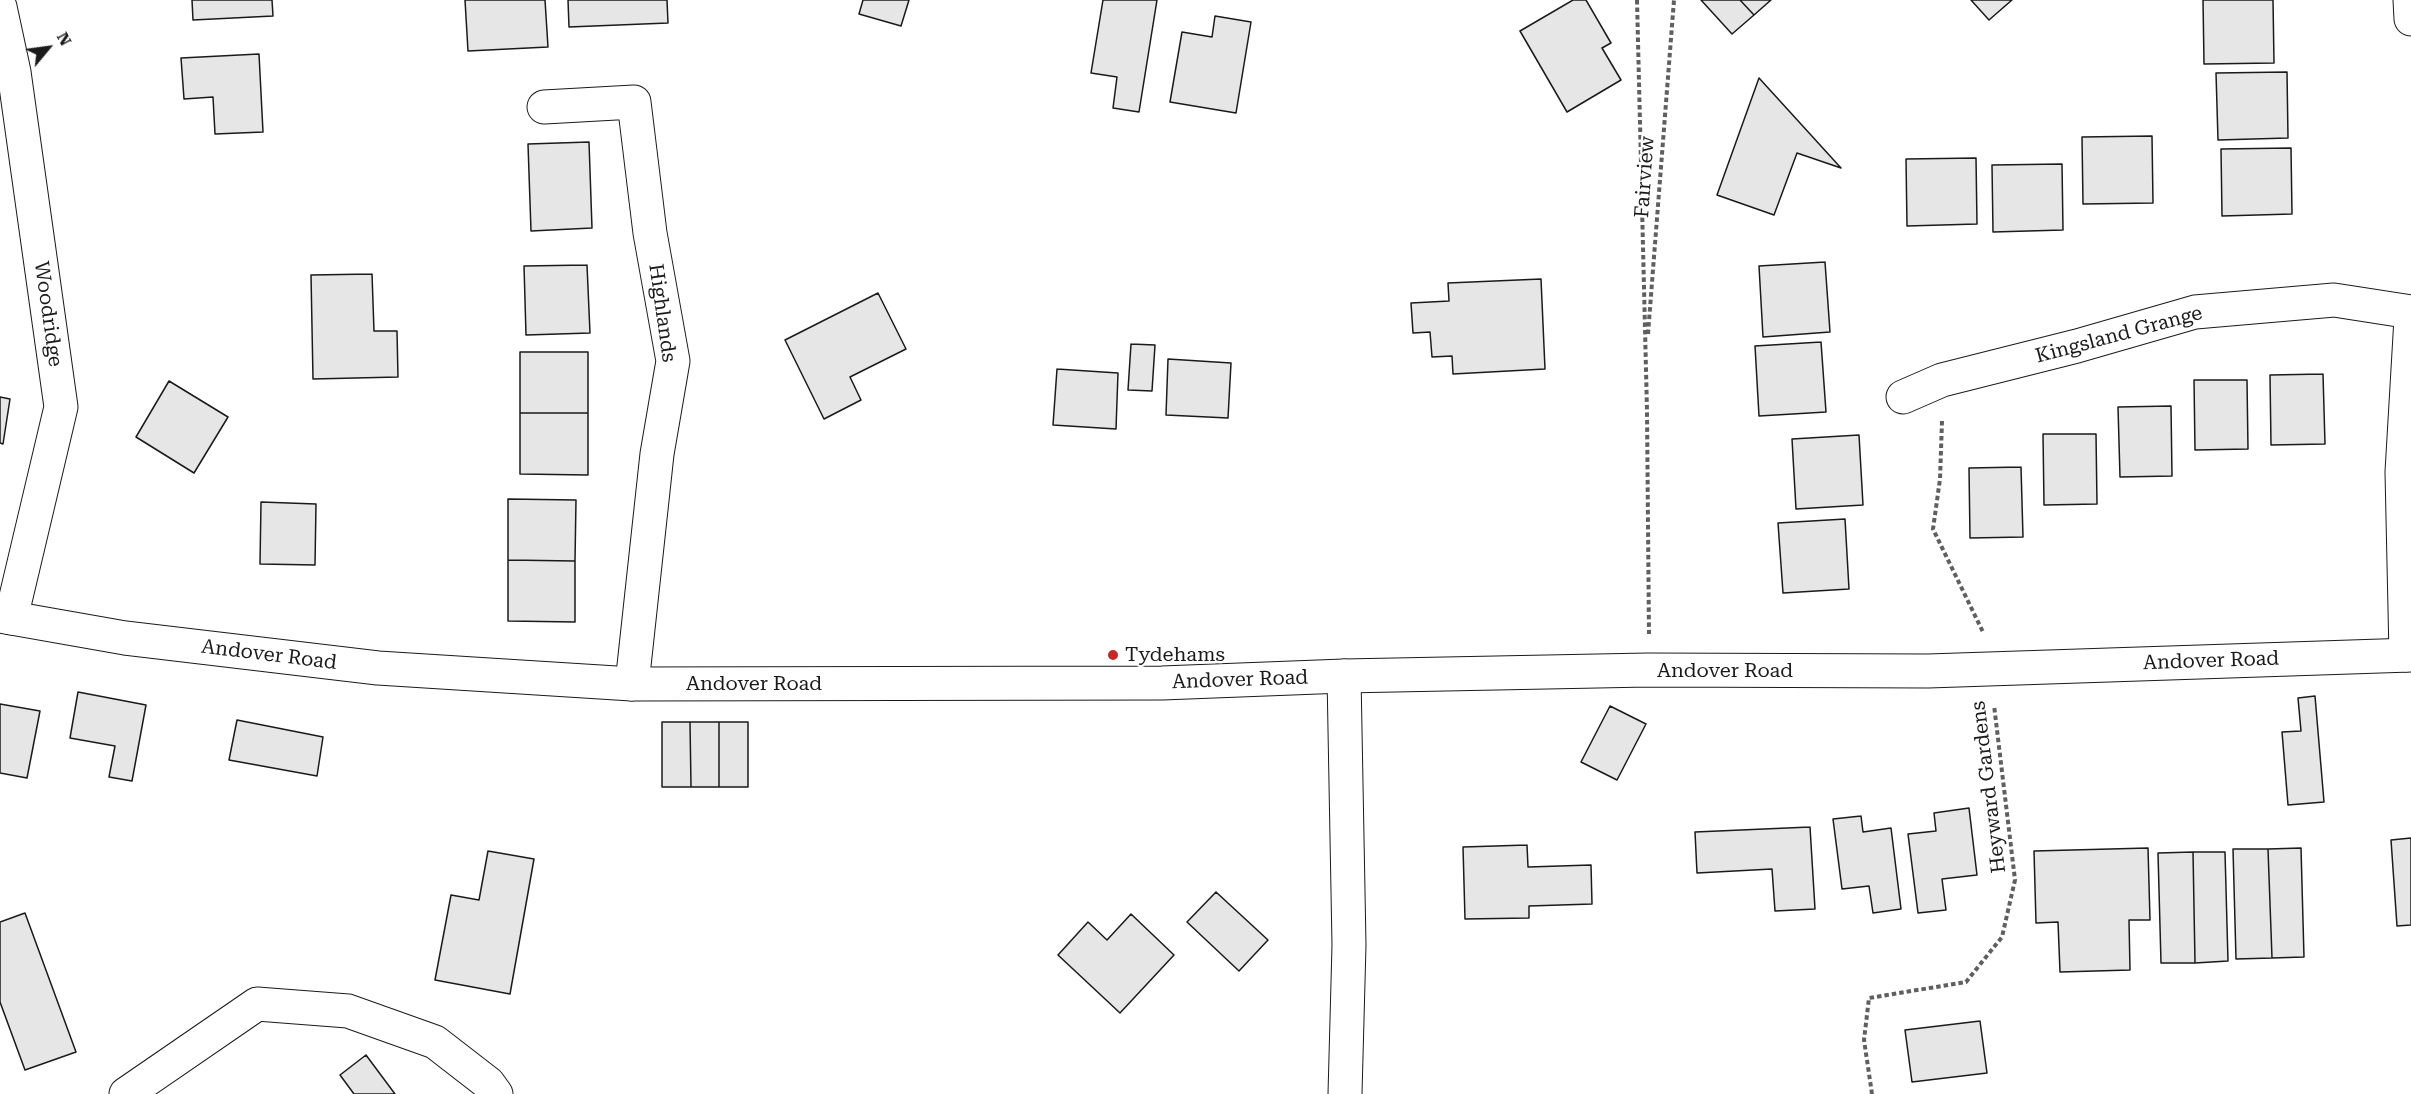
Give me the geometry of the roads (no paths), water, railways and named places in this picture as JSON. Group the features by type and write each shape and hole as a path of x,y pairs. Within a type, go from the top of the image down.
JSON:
{"street":[{"path":"2410,0 2411,19"},
{"name":"Woodridge","path":"0,7 14,72 61,407 5,617"},
{"name":"Highlands","path":"544,107 634,102 650,233 673,361 657,454 632,684"},
{"name":"Kingsland Grange","path":"1903,398 1942,380 2077,346 2195,312 2334,300 2411,312"},
{"path":"2409,655 2402,472 2411,318"},
{"name":"Andover Road","path":"5,617 124,638 378,668 632,684 1162,683 1344,676 1648,670 1928,671 2409,655"},
{"path":"1344,676 1348,945 1344,1094"},
{"path":"126,1094 257,1004 348,1011 435,1042 488,1083 496,1094"}],"place":[{"name":"Tydehams","path":"1113,655"}]}
